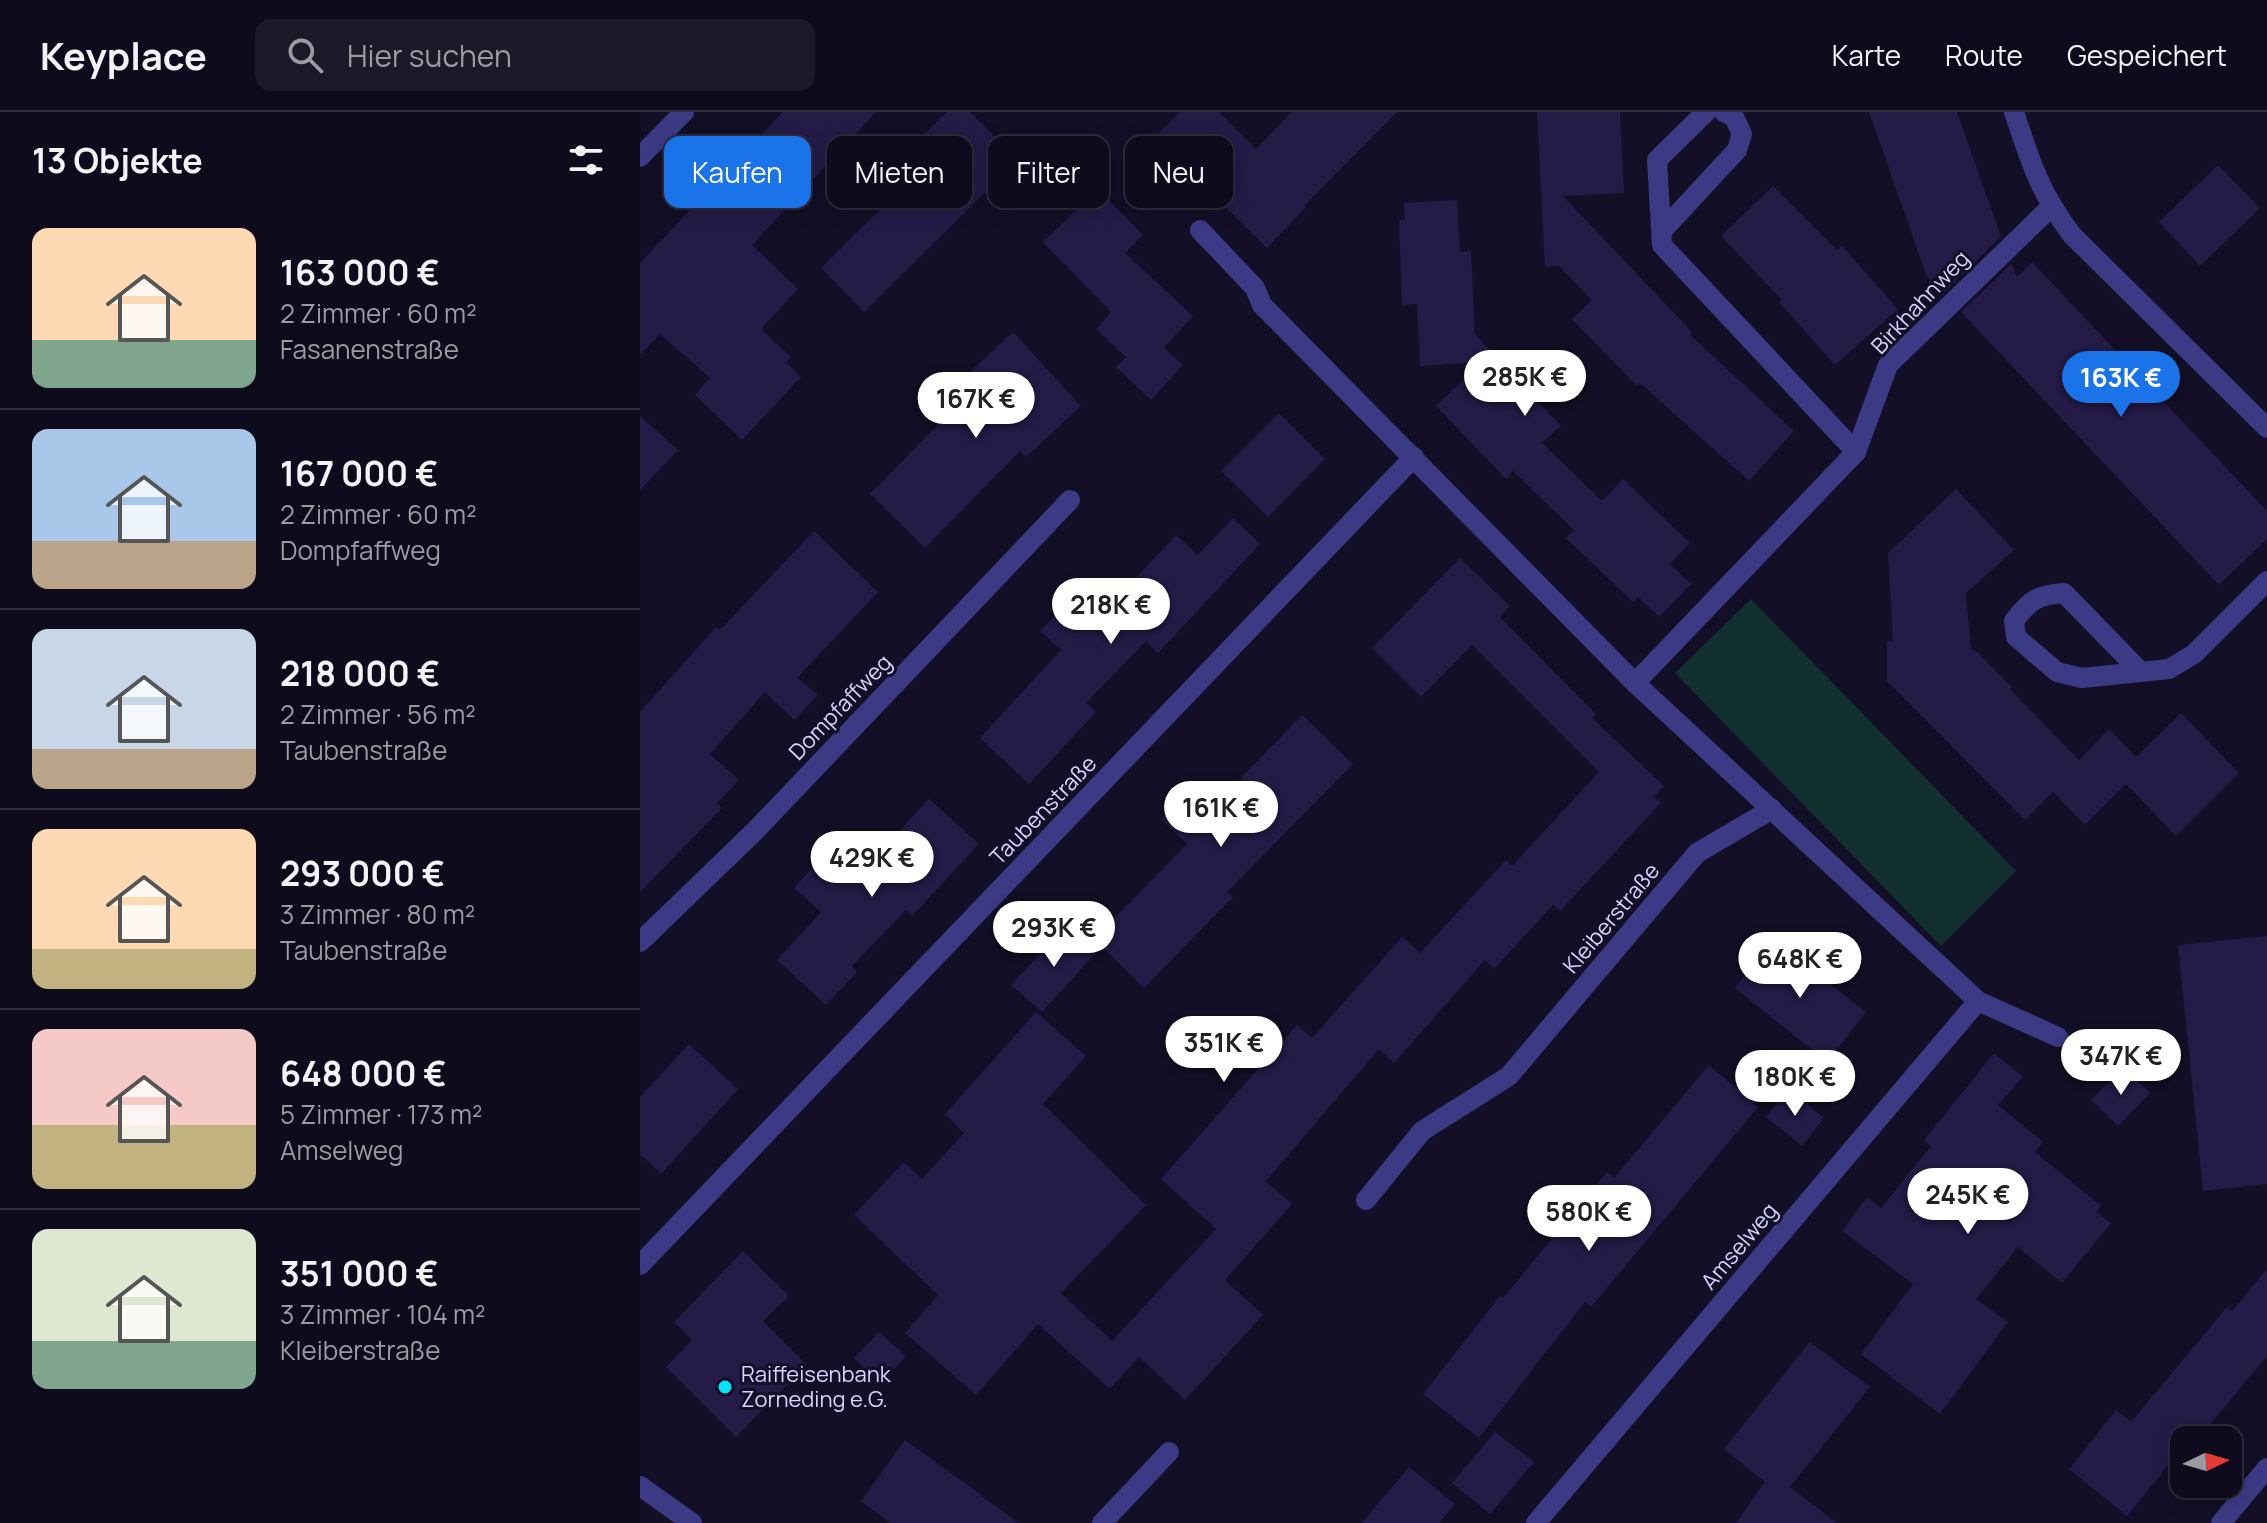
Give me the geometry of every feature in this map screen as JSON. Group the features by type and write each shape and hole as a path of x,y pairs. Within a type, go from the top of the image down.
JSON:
{"street":[{"path":"640,157 684,112"},
{"path":"1706,112 1657,160 1662,245 1856,452"},
{"path":"1662,231 1737,150 1742,134 1734,117 1724,112"},
{"path":"2014,112 2036,179 2051,207 2072,235 2267,428"},
{"name":"Birkhahnweg","path":"1635,683 1856,452 1888,365 2051,207"},
{"path":"1200,230 1255,288 1262,305 1635,683 1978,1001 2058,1037"},
{"name":"Taubenstraße","path":"640,1265 1414,457"},
{"name":"Dompfaffweg","path":"640,942 755,831 1070,500"},
{"path":"2141,672 2064,593 2044,595 2028,603 2014,621 2016,637 2057,672 2082,678 2141,672 2169,669 2194,654 2267,581"},
{"name":"Kleiberstraße","path":"1366,1200 1422,1131 1509,1076 1697,853 1772,809"},
{"name":"Amselweg","path":"1536,1523 1978,1001"},
{"path":"1102,1523 1169,1452"},
{"path":"2221,1523 2267,1468"},
{"path":"640,1486 692,1523"}],"green space":[{"path":"1751,599 2016,871 1941,946 1675,673"}],"building":[{"path":"783,112 876,112 854,136 827,136 827,165 811,182 811,136 760,136"},
{"path":"947,112 970,112 994,136 988,136 988,190 972,205 972,136 923,136"},
{"path":"1180,112 1219,112 1256,149 1292,112 1397,112 1267,248 1227,208 1233,208 1233,136 1156,136"},
{"path":"1537,112 1620,112 1624,193 1563,196 1692,332 1690,335 1794,431 1749,481 1640,383 1637,386 1572,319 1592,300 1559,266 1545,267"},
{"path":"1869,112 1957,112 2001,237 1943,293 1927,277"},
{"path":"2218,165 2260,208 2200,266 2159,222"},
{"path":"1773,186 1837,250 1842,246 1898,309 1835,365 1779,302 1782,300 1721,236"},
{"path":"1109,200 1143,235 1125,253 1193,316 1164,348 1183,365 1151,400 1116,367 1126,357 1096,329 1111,312 1043,242 1078,208 1109,208"},
{"path":"1457,200 1460,252 1471,251 1475,334 1561,426 1542,443 1602,501 1623,479 1690,543 1670,564 1691,584 1659,617 1638,597 1633,602 1566,538 1574,530 1513,471 1506,479 1436,406 1482,362 1420,366 1417,304 1402,305 1399,220 1405,220 1404,203"},
{"path":"692,208 786,208 752,245 798,289 761,329 791,357 786,362 801,377 742,440 695,395 710,378 660,334 640,355 640,263"},
{"path":"882,208 969,208 864,312 821,268"},
{"path":"2032,262 2267,511 2267,539 2219,585 1961,312 2011,264 2017,277"},
{"path":"1013,332 1081,406 1026,457 1020,451 925,548 870,494 968,394 958,383"},
{"path":"1279,413 1325,459 1268,517 1221,471"},
{"path":"640,416 678,450 640,490"},
{"path":"1956,489 2014,550 1966,593 1971,649 2012,687 2010,689 2079,760 2109,729 2136,757 2181,713 2239,773 2176,836 2126,784 2085,825 2053,792 2025,820 1887,681 1887,641 1893,641 1888,553"},
{"path":"1233,518 1260,544 1158,653 1146,641 1086,703 1096,712 1029,784 980,738 1061,650 1040,631 1069,602 1093,625 1176,535 1198,555"},
{"path":"814,531 878,592 797,678 818,695 794,720 765,692 710,754 739,780 717,803 722,808 640,892 640,712 716,627 720,630"},
{"path":"1460,558 1510,606 1500,617 1596,714 1592,718 1664,786 1654,797 1661,803 1560,911 1553,905 1494,969 1485,960 1394,1063 1379,1049 1266,1181 1292,1204 1225,1280 1263,1315 1185,1400 1139,1357 1110,1389 1038,1324 976,1395 905,1333 938,1295 854,1215 904,1162 922,1179 964,1133 945,1114 1036,1012 1086,1056 1043,1104 1146,1205 1061,1293 1112,1341 1216,1229 1161,1179 1297,1025 1312,1038 1402,937 1420,953 1506,860 1512,866 1599,772 1472,645 1421,697 1372,648"},
{"path":"1302,715 1353,764 1227,892 1233,897 1144,988 1094,939 1187,844 1161,819 1189,789 1210,810"},
{"path":"929,799 979,844 912,916 906,910 852,966 857,972 826,1005 777,960 821,912 794,888 821,858 850,884"},
{"path":"1066,926 1096,953 1042,1012 1011,985"},
{"path":"2267,936 2267,1184 2203,1191 2178,945"},
{"path":"1773,939 1866,1012 1827,1062 1735,988"},
{"path":"689,1044 738,1089 661,1174 640,1154 640,1097"},
{"path":"1994,1053 2023,1077 1998,1105 2043,1142 2035,1152 2101,1206 2096,1212 2111,1223 2062,1283 2018,1247 1976,1299 2008,1322 1940,1414 1861,1354 1913,1284 1842,1231 1867,1197 1881,1208 1931,1146 1924,1140"},
{"path":"1709,1065 1758,1107 1591,1307 1585,1302 1479,1438 1423,1394 1500,1296 1503,1298 1607,1172 1614,1178"},
{"path":"2124,1067 2150,1093 2118,1126 2091,1100"},
{"path":"1788,1089 1824,1118 1802,1146 1766,1117"},
{"path":"743,1251 789,1296 763,1321 807,1365 736,1437 666,1367 692,1340 674,1322"},
{"path":"2267,1269 2267,1356 2209,1426 2170,1426 2170,1463 2127,1516 2069,1469 2116,1410 2131,1422 2227,1307 2232,1311"},
{"path":"879,1332 906,1356 881,1383 854,1358"},
{"path":"1810,1342 1870,1387 1790,1487 1837,1523 1736,1523 1765,1482 1724,1449"},
{"path":"1495,1432 1534,1462 1490,1514 1452,1483"},
{"path":"905,1440 1018,1523 890,1523 861,1501"},
{"path":"1409,1467 1455,1504 1439,1523 1362,1523"}],"place":[{"name":"Raiffeisenbank Zorneding e.G.","path":"725,1387"}]}
